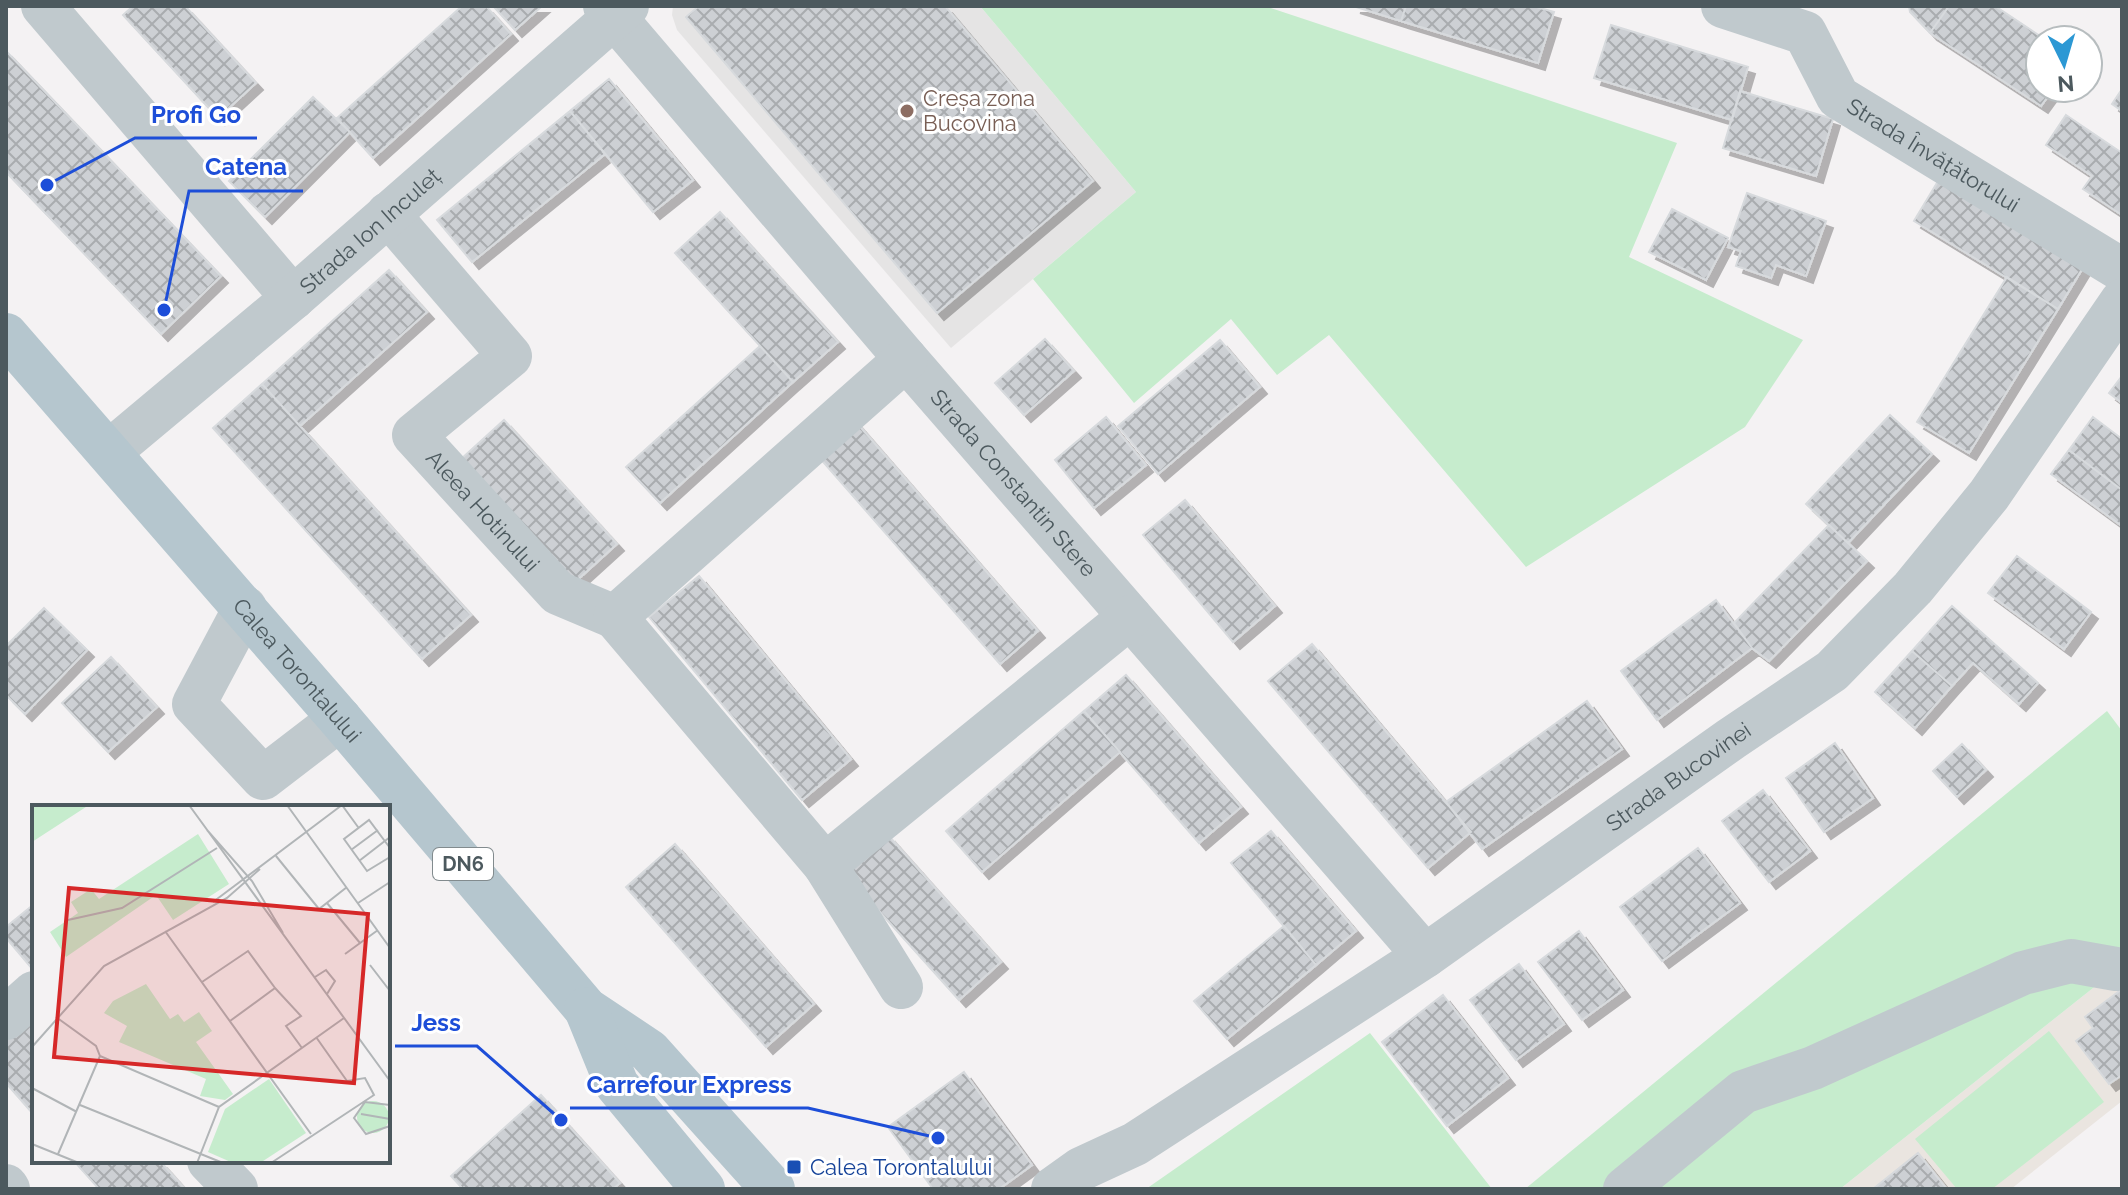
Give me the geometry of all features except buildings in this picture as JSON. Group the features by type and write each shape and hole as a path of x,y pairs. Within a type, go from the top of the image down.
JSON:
{"main road":[{"name":"Calea Torontalului","path":"6,335 245,608 586,1009 649,1051 773,1189"},
{"name":"Calea Torontalului","path":"586,1009 617,1085 703,1189"}],"street":[{"path":"43,6 293,298"},
{"name":"Strada Învățătorului","path":"1723,6 1810,19 1838,97 2122,270"},
{"name":"Strada Ion Inculeț","path":"109,452 293,298 615,10"},
{"name":"Strada Constantin Stere","path":"615,10 906,359 1425,956"},
{"name":"Aleea Hotinului","path":"388,214 510,356 414,435 558,593 615,617 825,865 901,987"},
{"name":"Strada Bucovinei","path":"1053,1189 1081,1169 1135,1144 1425,956 1706,756 1832,671 1913,588 1989,495 2122,301"},
{"path":"615,617 906,359"},
{"path":"245,608 194,704 263,778 340,719"},
{"path":"825,865 1130,617"},
{"path":"1625,1189 1743,1092 1813,1068 2023,973 2071,961 2116,969"},
{"path":"6,1018 32,995"},
{"name":"Strada Bucovinei","path":"1097,1189 1135,1144"},
{"path":"211,1163 236,1189"}],"shaded area":[{"name":"Creșa zona Bucovina","path":"673,6 980,6 1136,192 951,348 677,30 672,15"},
{"path":"2122,965 2122,1101 2011,1189 1840,1189"}],"green space":[{"path":"980,6 1265,6 1677,143 1629,257 1803,340 1745,427 1526,567 1329,335 1277,375 1231,319 1134,403 1033,279 1136,192"},
{"path":"2107,711 2122,731 2122,965 1840,1189 1525,1189"},
{"path":"2049,1031 2104,1102 1992,1189 1957,1189 1915,1139"},
{"path":"1370,1033 1492,1189 1146,1189"}],"place":[{"name":"Creșa zona Bucovina","path":"907,111"},
{"name":"Profi Go","path":"47,185"},
{"name":"Catena","path":"164,310"},
{"name":"Jess","path":"561,1120"},
{"name":"Carrefour Express","path":"938,1138"},
{"name":"Calea Torontalului","path":"794,1167"}]}
